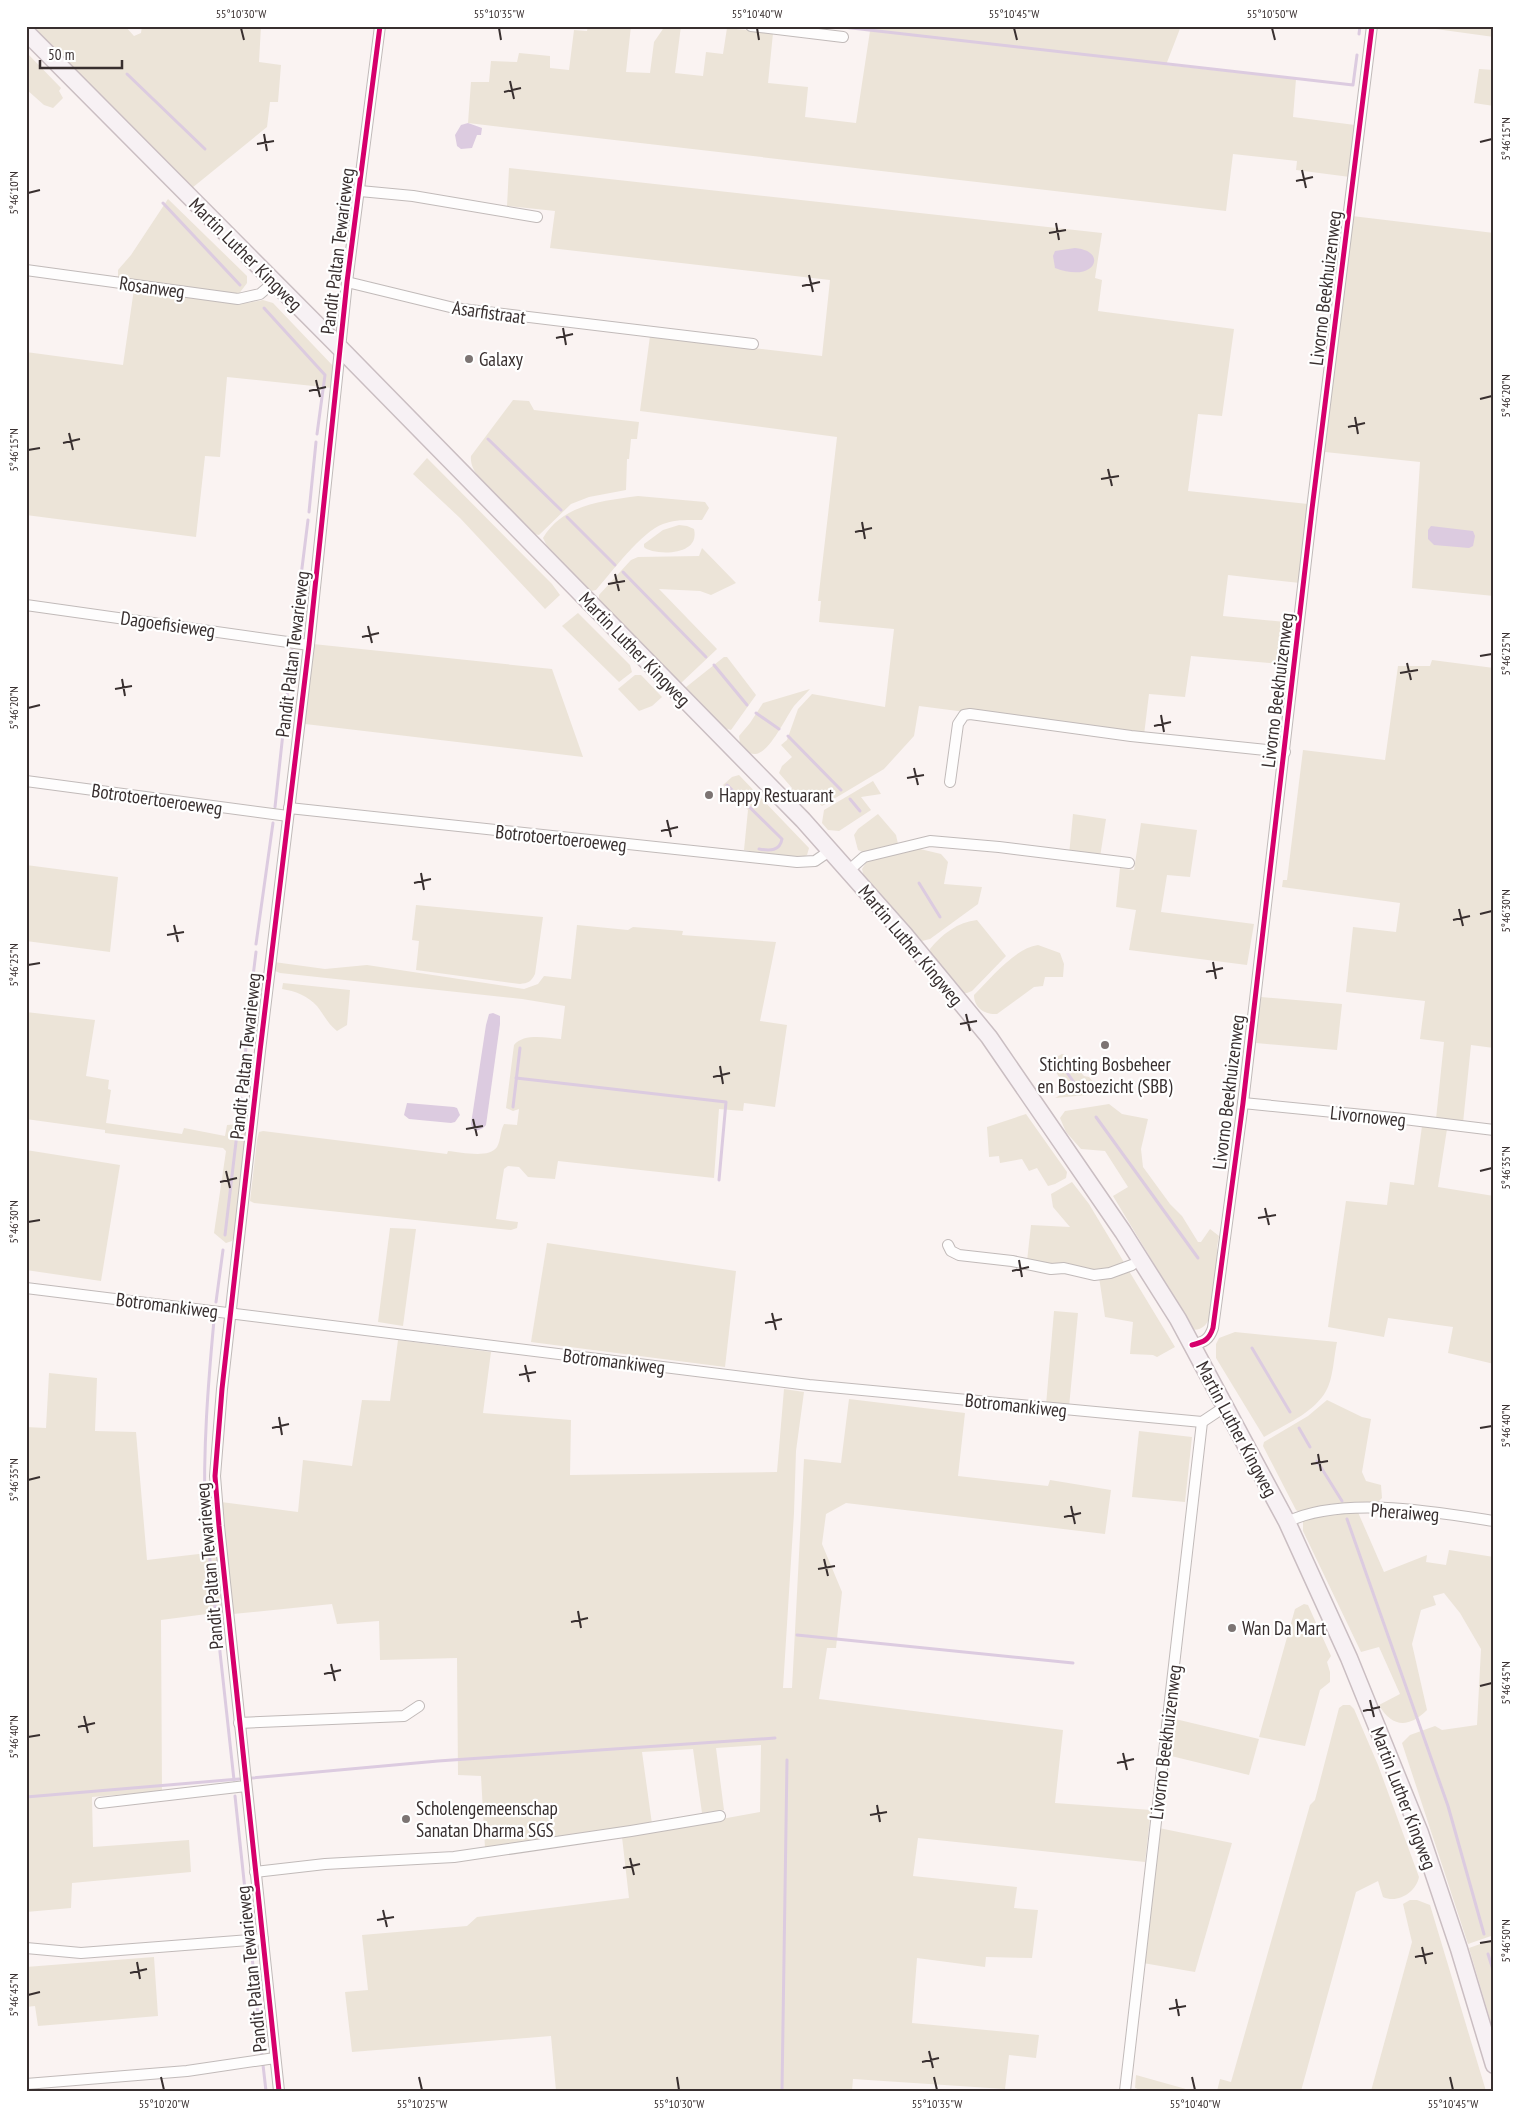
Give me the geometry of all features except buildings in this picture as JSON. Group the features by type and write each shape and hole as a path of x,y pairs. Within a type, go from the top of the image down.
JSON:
{"main road":[{"name":"Martin Luther Kingweg","path":"26,32 340,348 831,850 905,935 989,1037 1123,1232 1192,1345 1287,1522 1349,1658 1420,1833 1459,1949 1494,2065"}],"street":[{"name":"Pandit Paltan Tewarieweg","path":"279,2091 218,1526 215,1476 230,1312 309,645 340,348 380,26"},
{"path":"751,26 843,37"},
{"name":"Livorno Beekhuizenweg","path":"1192,1345 1206,1341 1211,1336 1213,1328 1243,1103 1312,508 1372,26"},
{"path":"360,191 413,196 537,217"},
{"name":"Rosanweg","path":"26,270 238,299 260,294 274,282"},
{"name":"Asarfistraat","path":"348,282 454,308 753,344"},
{"name":"Dagoefisieweg","path":"26,605 309,645"},
{"path":"950,782 958,724 964,715 970,714 1131,736 1285,752"},
{"name":"Botrotoertoeroeweg","path":"26,781 288,812 797,862 815,861 831,850"},
{"path":"848,871 864,857 930,841 998,847 1129,863"},
{"name":"Livornoweg","path":"1243,1103 1494,1130"},
{"path":"948,1245 951,1251 959,1255 1012,1261 1051,1269 1064,1268 1094,1274 1110,1273 1132,1265"},
{"name":"Botromankiweg","path":"26,1288 809,1385 1202,1422"},
{"path":"1202,1422 1226,1406"},
{"name":"Livorno Beekhuizenweg","path":"1125,2091 1202,1422"},
{"name":"Pheraiweg","path":"1287,1522 1302,1515 1321,1510 1384,1507 1494,1521"},
{"path":"239,1723 404,1716 419,1706"},
{"path":"100,1803 246,1786"},
{"path":"255,1872 325,1864 454,1857 720,1816"},
{"path":"26,1948 81,1953 264,1939"},
{"path":"26,2084 188,2071 276,2058"}],"shaded area":[{"path":"31,26 125,26 134,36 141,33 142,26 261,26 259,62 281,65 278,102 270,102 267,127 192,188"},
{"path":"588,26 631,26 626,72 650,73 654,42 665,26 681,26 675,73 703,76 706,52 723,54 727,28 773,33 768,83 808,87 805,117 856,123 870,31 834,26 1181,26 1166,65 1296,79 1293,117 1355,125 1350,177 1296,170 1297,161 1233,154 1226,211 468,123 471,82 489,82 491,61 517,62 519,53 550,56 550,68 569,70 574,30 587,31"},
{"path":"1414,26 1494,26 1494,37"},
{"path":"26,52 61,88 59,91 63,98 53,108 44,105 26,89"},
{"path":"1479,69 1494,70 1494,106 1474,103"},
{"path":"468,123 482,128 481,135 477,135 472,148 461,149 457,146 455,135 461,125"},
{"path":"509,168 1102,233 1095,278 1102,280 1098,311 1234,329 1222,416 1198,414 1188,491 1308,504 1300,583 1228,575 1223,616 1296,623 1290,665 1191,656 1185,697 1149,694 1144,735 919,706 914,736 884,769 822,806 816,800 797,803 790,792 792,788 779,773 782,766 792,757 781,745 787,740 798,709 812,694 885,707 894,629 819,622 821,601 818,601 837,437 640,411 650,336 822,356 830,280 550,248 555,211 507,206"},
{"path":"168,199 247,276 247,283 238,295 118,278 118,270 131,255"},
{"path":"1352,216 1494,233 1494,596 1412,588 1420,462 1325,452"},
{"path":"1075,248 1086,250 1092,255 1093,265 1080,272 1069,272 1055,268 1053,256 1055,251"},
{"path":"134,289 247,303 263,300 273,303 335,368 332,388 227,377 220,457 205,456 196,537 26,515 26,352 123,365"},
{"path":"513,400 529,401 534,410 639,422 637,439 631,439 629,459 627,459 626,490 589,497 571,504 539,535 534,534 481,480 471,463 471,456"},
{"path":"427,458 552,584 560,595 545,609 460,518 413,474"},
{"path":"638,496 705,502 709,508 702,520 672,521 655,528 627,553 596,590 591,591 547,546 543,538 561,518 573,511 611,500"},
{"path":"679,525 694,529 694,538 690,545 683,550 656,552 644,547 644,544 663,530"},
{"path":"1431,526 1473,531 1475,536 1473,546 1469,548 1434,545 1428,539 1428,530"},
{"path":"702,548 736,583 711,595 700,591 659,589 717,649 681,683 599,602 599,595 631,560 638,557 699,556"},
{"path":"578,613 630,665 632,672 619,682 562,626"},
{"path":"313,644 552,669 583,757 305,724"},
{"path":"724,657 727,657 756,695 731,730 721,727 685,688"},
{"path":"1432,660 1494,668 1494,1048 1471,1045 1463,1123 1436,1119 1444,1042 1420,1039 1425,1001 1346,992 1353,927 1396,932 1400,903 1282,887 1283,880 1287,880 1303,750 1385,760 1398,666 1430,666"},
{"path":"635,675 641,675 662,697 652,706 639,711 618,689"},
{"path":"810,689 794,706 767,747 756,754 751,754 745,750 740,744 739,736 763,703"},
{"path":"739,775 809,848 807,855 785,858 744,850 748,810 723,785 732,777"},
{"path":"873,781 881,794 861,797 871,810 839,831 828,830 822,823 824,810"},
{"path":"878,814 896,835 898,844 865,853 858,850 854,835 858,829"},
{"path":"1073,814 1106,819 1100,857 1069,855"},
{"path":"1141,823 1197,830 1190,877 1167,875 1161,912 1254,924 1247,965 1129,950 1136,910 1116,907 1120,868 1134,870"},
{"path":"916,848 941,854 948,862 944,884 982,887 978,904 930,939 922,941 916,938 864,877 862,869 869,858"},
{"path":"26,865 118,877 110,952 26,941"},
{"path":"416,905 543,917 534,977 529,982 520,984 416,970 419,941 412,940"},
{"path":"977,920 1006,956 972,991 963,993 938,965 930,949 940,938 957,926"},
{"path":"577,925 628,930 633,927 683,931 682,935 776,942 760,1021 787,1025 775,1107 744,1103 743,1111 719,1109 714,1178 558,1161 555,1179 528,1177 519,1167 508,1166 504,1169 496,1219 518,1222 517,1228 511,1230 254,1203 250,1201 257,1140 259,1132 263,1131 447,1154 448,1151 481,1154 493,1151 497,1147 504,1124 517,1125 519,1109 513,1111 506,1108 514,1045 518,1041 529,1038 561,1039 565,1006 522,999 280,973 275,971 274,962 325,969 367,965 524,989 538,984 544,976 571,979"},
{"path":"1038,945 1060,953 1064,964 1063,977 1045,977 1043,986 1034,987 997,1014 981,1010 974,1000 974,995 1012,958 1029,947"},
{"path":"283,983 350,990 347,1025 337,1031 310,999 301,994 282,989"},
{"path":"1261,997 1342,1004 1337,1050 1256,1043"},
{"path":"26,1012 95,1020 86,1076 109,1080 108,1089 111,1090 106,1123 182,1134 184,1128 225,1136 227,1125 241,1124 247,1128 235,1234 232,1241 226,1243 214,1233 226,1151 223,1148 105,1133 105,1130 26,1119"},
{"path":"493,1013 500,1016 500,1024 486,1125 476,1131 472,1128 471,1124 486,1025 489,1014"},
{"path":"1062,1054 1084,1076 1089,1077 1096,1085 1096,1092 1087,1095 1055,1098 1068,1091 1049,1061"},
{"path":"407,1103 454,1107 457,1108 460,1115 455,1122 451,1123 409,1119 404,1115"},
{"path":"1109,1104 1122,1114 1148,1119 1141,1149 1143,1167 1170,1204 1182,1216 1198,1242 1201,1242 1210,1229 1219,1236 1217,1247 1219,1259 1210,1316 1207,1323 1200,1329 1189,1329 1162,1277 1113,1196 1128,1187 1105,1151 1081,1149 1066,1132 1060,1118 1065,1111"},
{"path":"1026,1114 1067,1172 1066,1178 1055,1184 1048,1186 1037,1168 1029,1171 1022,1159 1000,1163 999,1156 989,1157 987,1127"},
{"path":"1422,1126 1447,1129 1438,1187 1494,1196 1494,1364 1448,1353 1453,1327 1388,1318 1384,1337 1328,1327 1346,1201 1387,1205 1390,1182 1414,1185"},
{"path":"26,1150 120,1165 101,1281 26,1270"},
{"path":"1072,1182 1089,1204 1125,1264 1103,1272 1051,1267 1027,1261 1031,1225 1070,1227 1053,1207 1051,1194"},
{"path":"390,1228 416,1229 403,1326 378,1322"},
{"path":"547,1243 736,1271 725,1367 531,1342"},
{"path":"1129,1271 1175,1347 1157,1357 1153,1355 1130,1354 1133,1322 1105,1317 1099,1277"},
{"path":"1054,1311 1078,1313 1069,1407 1046,1405"},
{"path":"1235,1332 1337,1342 1330,1381 1321,1399 1298,1418 1264,1437 1216,1358 1216,1344 1219,1338"},
{"path":"398,1340 491,1352 483,1413 571,1420 570,1475 777,1472 784,1389 804,1392 796,1451 783,1688 792,1688 804,1459 841,1463 849,1399 965,1413 958,1476 1048,1486 1050,1480 1111,1490 1105,1534 846,1503 826,1514 822,1544 842,1592 836,1648 827,1648 819,1699 1063,1730 1055,1803 1151,1810 1145,1862 918,1838 913,1876 1017,1887 1014,1908 1038,1910 1032,1958 986,1957 985,1967 917,1958 912,2023 1039,2035 1036,2058 1009,2055 1005,2089 853,2079 852,2091 556,2091 551,2036 352,2052 345,1992 368,1990 362,1935 467,1926 477,1917 629,1898 622,1837 760,1812 761,1745 716,1748 724,1810 702,1813 693,1749 642,1752 652,1824 485,1848 481,1776 458,1775 457,1658 380,1660 379,1621 337,1624 332,1604 233,1614 221,1502 298,1512 303,1460 352,1466 362,1400 390,1401"},
{"path":"49,1373 97,1378 95,1431 136,1432 147,1560 216,1552 222,1612 161,1620 162,1791 92,1797 93,1847 189,1840 191,1872 72,1883 71,1908 26,1912 26,1427 46,1428"},
{"path":"1327,1400 1362,1417 1371,1419 1362,1472 1366,1481 1381,1485 1382,1498 1377,1503 1299,1512 1296,1510 1263,1446 1264,1442 1308,1416"},
{"path":"1139,1431 1192,1437 1185,1502 1132,1497"},
{"path":"1357,1510 1384,1572 1427,1555 1426,1562 1446,1565 1449,1550 1494,1557 1494,1935 1468,1944 1402,1743 1410,1735 1435,1726 1442,1730 1477,1725 1481,1649 1460,1613 1444,1593 1433,1596 1436,1605 1421,1610 1412,1644 1427,1710 1414,1720 1401,1723 1389,1718 1384,1713 1379,1705 1400,1694 1379,1647 1361,1652 1303,1531 1303,1521 1307,1517"},
{"path":"1304,1604 1308,1605 1331,1656 1327,1662 1330,1682 1320,1690 1305,1746 1259,1737 1295,1609"},
{"path":"1343,1705 1350,1705 1354,1709 1378,1765 1419,1877 1410,1892 1400,1898 1389,1899 1383,1897 1378,1881 1356,1892 1301,2091 1217,2091 1220,2079 1231,2082 1310,1805 1315,1800 1339,1708"},
{"path":"1171,1718 1259,1739 1249,1775 1167,1755"},
{"path":"1159,1828 1232,1843 1195,1972 1143,1963"},
{"path":"1410,1900 1417,1900 1430,1905 1486,2091 1371,2091 1412,1942 1403,1904"},
{"path":"1494,1939 1494,2033 1469,1948"},
{"path":"154,1957 158,2016 38,2026 35,2006 26,2007 26,1967"},
{"path":"1136,2075 1193,2091 1143,2091 1135,2088"}],"waterway":[{"path":"834,26 1353,85 1357,55"},
{"path":"1359,34 1360,26"},
{"path":"127,74 205,149"},
{"path":"163,203 240,285"},
{"path":"264,308 325,375 317,434"},
{"path":"488,439 561,510"},
{"path":"309,512 316,442"},
{"path":"567,517 615,565"},
{"path":"294,632 308,520"},
{"path":"623,572 706,657"},
{"path":"275,807 292,650"},
{"path":"714,665 747,705"},
{"path":"756,713 779,729"},
{"path":"788,736 841,790"},
{"path":"727,785 782,839 777,848 759,849"},
{"path":"850,799 860,811"},
{"path":"256,944 273,823"},
{"path":"919,883 940,917"},
{"path":"249,1009 256,952"},
{"path":"242,1088 249,1016"},
{"path":"513,1107 520,1048"},
{"path":"1058,1060 1078,1088"},
{"path":"516,1078 726,1102 719,1180"},
{"path":"239,1114 241,1098"},
{"path":"1096,1117 1198,1258"},
{"path":"225,1235 238,1125"},
{"path":"216,1302 223,1250"},
{"path":"205,1515 207,1417 214,1320"},
{"path":"1252,1348 1290,1412"},
{"path":"1299,1428 1310,1447"},
{"path":"1317,1461 1342,1501"},
{"path":"1347,1519 1448,1806 1484,1934"},
{"path":"206,1524 234,1780"},
{"path":"797,1635 1073,1663"},
{"path":"252,1778 438,1761 775,1738"},
{"path":"782,2091 787,1760"},
{"path":"26,1797 239,1779"},
{"path":"235,1796 250,1937"},
{"path":"251,1946 262,2055"},
{"path":"1488,1954 1494,1973"},
{"path":"263,2065 266,2091"}],"cycle path":[{"path":"279,2091 215,1476 222,1389 260,1051 309,645 347,282 380,26"},
{"path":"1192,1345 1206,1340 1213,1328 1243,1103 1312,509 1372,26"}],"place":[{"name":"Galaxy","path":"469,359"},
{"name":"Happy Restuarant","path":"709,795"},
{"name":"Stichting Bosbeheer en Bostoezicht (SBB)","path":"1105,1045"},
{"name":"Wan Da Mart","path":"1232,1628"},
{"name":"Scholengemeenschap Sanatan Dharma SGS","path":"406,1819"}]}
